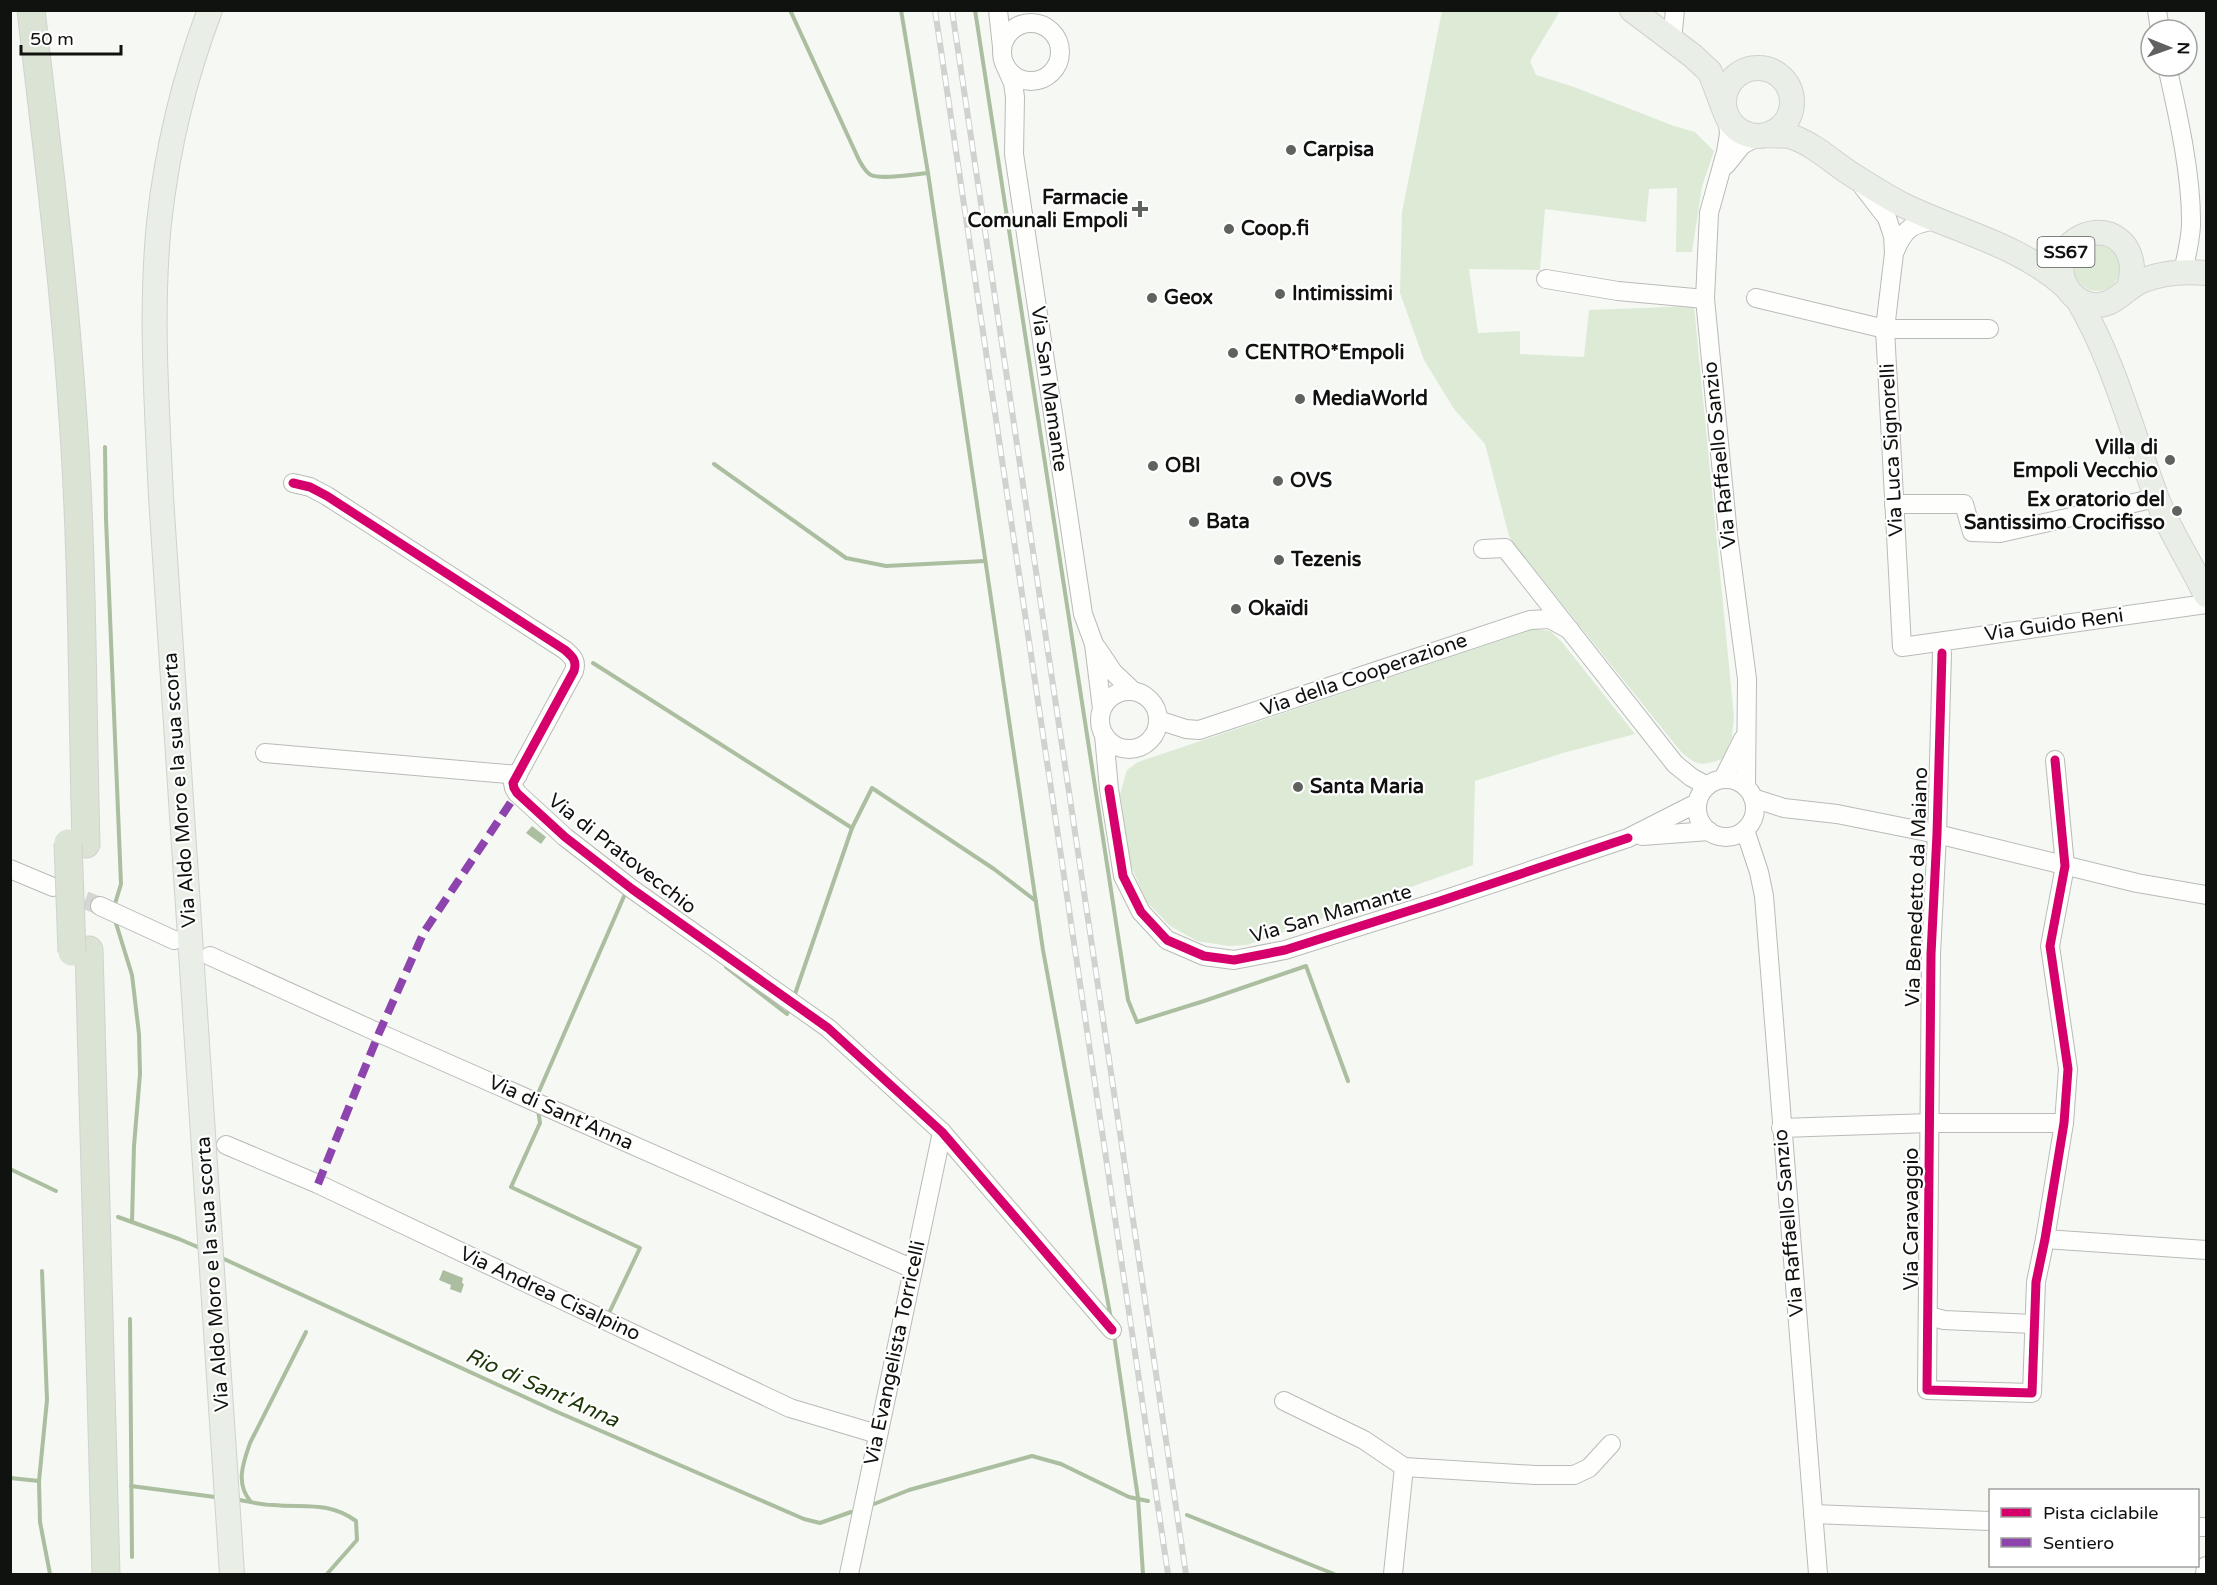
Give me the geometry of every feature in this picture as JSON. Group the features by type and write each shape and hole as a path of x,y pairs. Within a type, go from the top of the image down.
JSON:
{"highway":[{"path":"14,10 48,321 77,844"},
{"path":"32,10 56,229 72,405 77,498 77,844 106,1575"},
{"path":"80,951 88,1575"}],"main road":[{"name":"Via Aldo Moro e la sua scorta","path":"210,10 186,84 170,148 159,222 155,313 161,496 232,1575"},
{"name":"SS67","path":"1632,10 1693,56 1710,72 1726,113 1732,124 1740,131 1749,135 1788,136 1820,151"},
{"name":"SS67","path":"1693,56 1713,64 1770,70 1779,75 1790,90 1798,123 1806,138 1848,172 1901,204 1996,243 2040,265 2072,293"},
{"path":"1726,113 1724,101 1726,90 1740,73 1750,69"},
{"path":"1763,135 1777,130 1785,122 1791,112 1792,100"},
{"name":"SS67","path":"1996,243 2039,248 2099,232 2121,241 2128,250"},
{"name":"SS67","path":"2072,293 2062,276 2061,265 2069,245 2078,238"},
{"path":"2128,250 2153,262 2196,271"},
{"path":"2072,293 2089,304 2100,305 2112,302 2122,295 2129,286 2133,268 2128,250"},
{"path":"2129,286 2145,279 2174,272 2196,271"},
{"path":"2072,293 2098,337 2135,434 2156,498 2206,595"}],"street":[{"name":"Via San Mamante","path":"998,10 1004,58 1013,83 1016,165 1083,614 1094,644"},
{"path":"1014,10 1040,24 1053,32 1061,50 1059,60 1051,73 1035,81 1026,81 1010,72 1004,58 1004,42 1014,28 1031,22 1040,24"},
{"path":"1672,40 1675,10"},
{"name":"Via San Mamante","path":"1014,132 1028,98 1036,86 1051,73"},
{"path":"2170,78 2191,198 2191,228 2196,271"},
{"name":"Via Raffaello Sanzio","path":"1726,113 1729,134 1709,213 1707,230 1705,298 1728,535 1746,679 1750,793"},
{"name":"Via Raffaello Sanzio","path":"1718,180 1729,159 1742,145 1763,135"},
{"path":"1848,172 1870,195 1887,218 1893,236 1894,253"},
{"path":"1894,253 1907,229 1920,223 1937,220"},
{"name":"Via Luca Signorelli","path":"1894,253 1885,329 1902,647"},
{"path":"1546,279 1618,291 1705,298"},
{"path":"1756,298 1885,329 1989,329"},
{"path":"265,753 518,775 576,664 573,657 565,650 327,496 310,487 293,483"},
{"path":"1894,504 1964,504 1972,532 2000,533 2156,498"},
{"path":"1483,549 1505,548 1675,764 1691,777 1715,783 1731,780 1750,793 1784,808 1837,814 1938,834 2137,883 2206,896"},
{"name":"Via Guido Reni","path":"1902,647 2206,604"},
{"name":"Via della Cooperazione","path":"1158,720 1186,729 1199,730 1530,620 1550,619 1570,630"},
{"path":"1094,644 1113,672 1133,691 1148,698 1153,704 1158,720 1152,736 1138,747 1119,768 1109,789"},
{"path":"1094,644 1102,709 1100,727 1110,743 1129,749 1138,747"},
{"name":"Via Benedetto da Maiano","path":"1930,1123 1931,954 1938,834 1942,653"},
{"path":"1102,709 1114,694 1133,691"},
{"name":"Via Raffaello Sanzio","path":"1715,783 1747,732"},
{"name":"Via San Mamante","path":"1104,735 1109,789 1123,876 1141,912 1167,940 1204,956 1234,960 1285,950 1440,901 1628,837 1697,803"},
{"path":"1929,1316 1944,1320 2033,1324 2036,1282 2064,1123 2068,1069 2050,946 2065,866 2055,760"},
{"name":"Via di Pratovecchio","path":"518,775 513,783 517,793 565,837 632,889 828,1028 942,1132"},
{"path":"1715,783 1697,803 1700,820 1715,834 1729,837 1784,808"},
{"path":"1748,826 1755,807 1750,793"},
{"name":"Via Raffaello Sanzio","path":"1748,826 1764,896 1818,1575"},
{"name":"Via San Mamante","path":"1628,837 1715,834"},
{"name":"Via Raffaello Sanzio","path":"1715,834 1740,848 1759,872"},
{"path":"10,869 53,887"},
{"path":"110,910 174,940"},
{"name":"Via di Sant'Anna","path":"210,956 913,1269"},
{"path":"1781,1128 1930,1123 2064,1123"},
{"name":"Via Caravaggio","path":"1930,1123 1927,1390 2032,1393 2033,1324"},
{"path":"942,1132 1113,1330"},
{"name":"Via Evangelista Torricelli","path":"849,1575 942,1132"},
{"name":"Via Andrea Cisalpino","path":"226,1144 318,1184 790,1407 878,1434"},
{"path":"2045,1239 2206,1250"},
{"path":"1284,1401 1364,1440 1404,1467 1535,1475 1574,1475 1589,1468 1611,1444"},
{"path":"1393,1575 1404,1467"},
{"path":"1813,1514 1989,1521"},
{"path":"2205,1575 2206,1566"}],"shaded area":[{"path":"1442,11 1560,11 1530,61 1536,75 1695,132 1714,151 1702,187 1692,252 1676,252 1677,188 1649,189 1646,222 1545,209 1540,270 1469,269 1478,333 1520,331 1520,354 1584,357 1589,310 1694,306 1734,717 1732,737 1722,759 1700,764 1682,753 1514,544 1509,536 1485,444 1454,409 1424,360 1400,293 1402,212"},
{"path":"2097,245 2106,246 2114,251 2119,259 2119,277 2114,285 2106,290 2097,291 2088,290 2080,285 2075,277 2074,268 2075,259 2080,251 2088,246"},
{"name":"Santa Maria","path":"1534,629 1550,631 1562,642 1635,734 1563,753 1475,781 1473,865 1247,945 1228,946 1197,941 1170,926 1146,901 1129,861 1120,794 1127,770 1138,762"},
{"path":"532,826 546,837 541,844 526,833"},
{"path":"443,1270 463,1278 461,1293 450,1289 451,1285 439,1280"}],"waterway":[{"path":"790,10 865,170 871,175 883,177 928,173"},
{"path":"901,10 928,173 1043,950 1111,1319"},
{"path":"975,10 1128,1000 1137,1022 1306,966 1348,1081"},
{"path":"105,447 121,884 114,907"},
{"path":"714,464 846,558 886,566 985,561"},
{"path":"593,663 852,828"},
{"path":"794,997 852,828 872,788 994,869 1036,901"},
{"path":"537,1096 625,894 628,895"},
{"path":"115,920 132,975 139,1034 140,1074 134,1146 132,1222"},
{"path":"726,967 787,1014 790,1006"},
{"path":"538,1110 540,1123 511,1187 640,1248 610,1311"},
{"name":"Rio di Sant'Anna","path":"10,1169 56,1191"},
{"name":"Rio di Sant'Anna","path":"118,1217 200,1248"},
{"name":"Rio di Sant'Anna","path":"224,1259 555,1411 804,1519 820,1523 851,1512"},
{"path":"42,1271 47,1400 39,1481 40,1522 50,1574"},
{"path":"130,1319 132,1557"},
{"path":"251,1502 246,1495 242,1481 247,1451 306,1332"},
{"path":"1114,1335 1138,1498 1143,1574"},
{"name":"Rio di Sant'Anna","path":"874,1504 909,1490 1032,1456 1061,1464 1129,1497 1148,1501"},
{"path":"10,1478 39,1481"},
{"path":"131,1486 215,1497"},
{"path":"240,1500 326,1508 336,1510 356,1521 357,1540 327,1574"},
{"name":"Rio di Sant'Anna","path":"1187,1515 1334,1574"}],"tunnel":[{"path":"60,890 100,906"}],"railway":[{"path":"935,10 1168,1574"},
{"path":"952,10 1186,1574"}],"marked path":[{"path":"318,1184 379,1033 424,932 517,793"}],"cycle path":[{"path":"293,483 310,487 327,496 565,650 574,659 574,671 513,783 517,793 565,837 632,889 828,1028 942,1132 1112,1330"},
{"path":"1942,653 1931,954 1927,1390 2032,1393 2036,1282 2064,1123 2068,1069 2050,946 2065,866 2055,760"},
{"path":"1109,789 1123,876 1141,912 1167,940 1204,956 1234,960 1285,950 1628,838"}],"place":[{"name":"Carpisa","path":"1291,150"},
{"name":"Farmacie Comunali Empoli","path":"1140,209"},
{"name":"Coop.fi","path":"1229,229"},
{"name":"Intimissimi","path":"1280,294"},
{"name":"Geox","path":"1152,298"},
{"name":"CENTRO*Empoli","path":"1233,353"},
{"name":"MediaWorld","path":"1300,399"},
{"name":"Villa di Empoli Vecchio","path":"2170,460"},
{"name":"OBI","path":"1153,466"},
{"name":"OVS","path":"1278,481"},
{"name":"Ex oratorio del Santissimo Crocifisso","path":"2177,511"},
{"name":"Bata","path":"1194,522"},
{"name":"Tezenis","path":"1279,560"},
{"name":"Okaïdi","path":"1236,609"},
{"name":"Santa Maria","path":"1298,787"}]}
